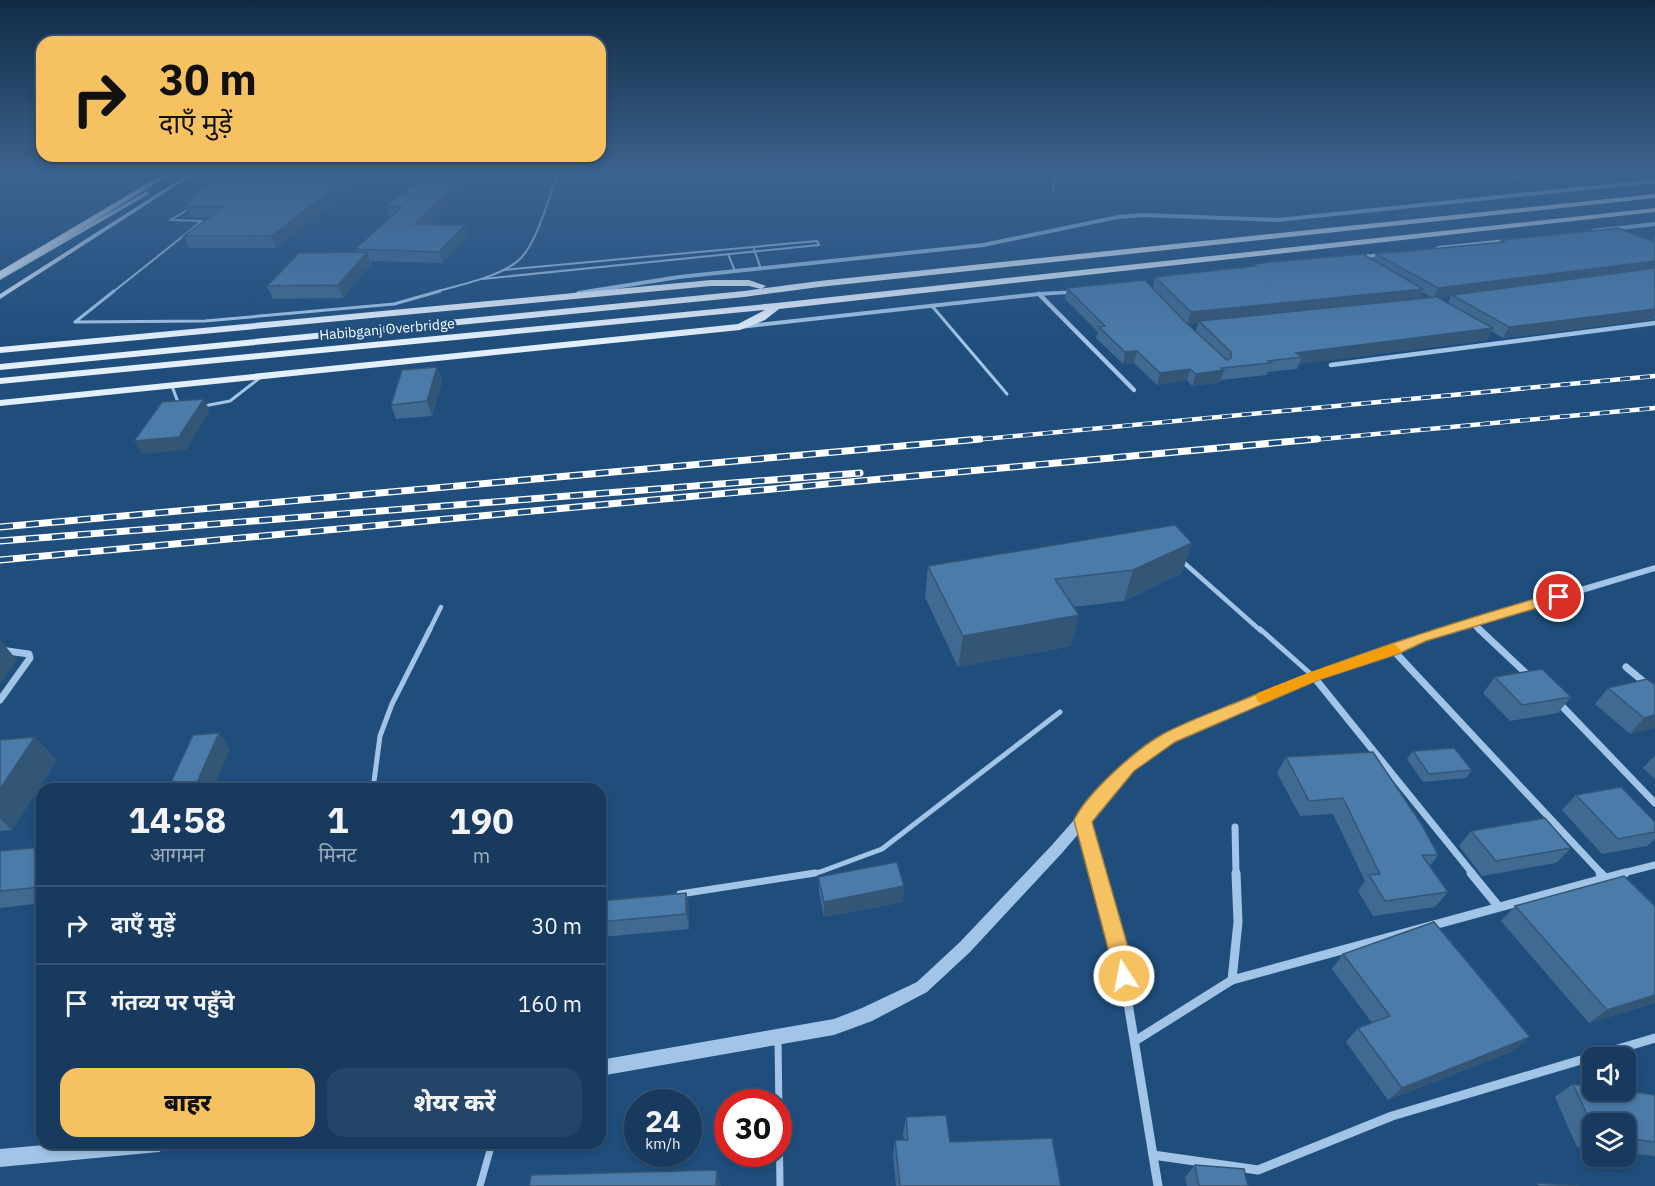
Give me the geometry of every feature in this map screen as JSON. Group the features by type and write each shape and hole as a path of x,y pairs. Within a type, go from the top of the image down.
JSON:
{"main road":[{"path":"0,276 73,231"},
{"path":"0,276 79,231"},
{"path":"0,297 102,231"},
{"name":"Habibganj Overbridge","path":"0,367 771,290 1323,231"},
{"name":"Habibganj Overbridge","path":"0,381 776,306 1460,231"},
{"path":"0,350 711,283 749,283 771,290 776,306 761,318 740,327 0,403"}],"street":[{"path":"560,296 679,277 974,246 1047,231"},
{"path":"1585,232 1590,231"},
{"path":"1613,231 1617,233"},
{"path":"1435,249 1527,238"},
{"path":"1342,259 1400,253"},
{"path":"1354,258 1364,263"},
{"path":"740,327 1039,294 1086,292"},
{"path":"1039,294 1134,390"},
{"path":"1331,365 1655,323"},
{"path":"1492,337 1502,343"},
{"path":"606,1067 834,1027 866,1015 922,987 966,947 1083,820 1128,767 1170,738 1313,676 1393,650 1421,638 1655,568"},
{"path":"1472,623 1533,679"},
{"path":"0,650 29,654 30,658 0,700"},
{"path":"1393,650 1606,879"},
{"path":"1626,667 1655,691"},
{"path":"1313,676 1498,906"},
{"path":"1551,695 1596,739 1655,803"},
{"path":"1083,820 1120,954 1158,1186"},
{"path":"1232,980 1238,921 1235,827"},
{"path":"1135,1041 1232,980 1655,865"},
{"path":"1153,1155 1258,1170 1392,1116 1655,1038"},
{"path":"0,1158 64,1149"}],"lane":[{"path":"189,231 75,322 205,321 394,304 476,280 500,270 523,256 536,231"},
{"path":"476,280 819,245 817,241 500,270"},
{"path":"753,247 761,268"},
{"path":"727,249 735,271"},
{"path":"932,306 1007,394"},
{"path":"194,407 230,402 261,377"},
{"path":"172,386 179,406 184,408"},
{"path":"1180,559 1313,676"},
{"path":"374,783 380,736 392,704 441,607"},
{"path":"667,895 723,889 820,872 882,849 1060,712"},
{"path":"778,1037 780,1186"},
{"path":"480,1186 490,1149"}],"building":[{"path":"190,231 277,231 271,236 184,236"},
{"path":"375,231 459,231 439,252 355,249"},
{"path":"1585,231 1627,231 1655,242 1655,261 1438,288 1376,254 1505,242 1501,240"},
{"path":"367,252 338,285 267,286 299,253"},
{"path":"1363,254 1423,289 1191,312 1155,277 1256,266 1254,264 1271,262"},
{"path":"1655,268 1655,309 1509,327 1452,295"},
{"path":"1145,280 1184,321 1227,360 1231,358 1231,352 1199,321 1437,297 1493,328 1296,353 1302,357 1221,368 1224,370 1196,374 1190,369 1160,373 1137,351 1125,352 1099,327 1105,326 1067,288"},
{"path":"437,367 427,401 391,405 402,370"},
{"path":"204,399 179,437 134,441 162,402"},
{"path":"1175,525 1192,543 1133,570 1055,579 1079,615 963,636 928,566"},
{"path":"1542,669 1571,697 1522,705 1495,677"},
{"path":"1647,679 1655,685 1655,715 1644,718 1608,688"},
{"path":"219,733 197,783 171,783 193,735"},
{"path":"35,737 0,789 0,740"},
{"path":"1454,748 1472,770 1429,774 1413,751"},
{"path":"1373,752 1422,825 1438,855 1422,855 1448,892 1385,901 1369,875 1380,874 1343,798 1309,801 1286,757"},
{"path":"1621,787 1655,822 1655,832 1618,839 1576,795"},
{"path":"1545,818 1571,848 1496,861 1471,831"},
{"path":"36,848 36,888 0,891 0,851"},
{"path":"897,862 904,886 824,902 818,877"},
{"path":"1624,876 1655,906 1655,995 1607,1010 1515,906"},
{"path":"686,893 686,914 606,921 606,900"},
{"path":"1434,922 1530,1037 1402,1088 1358,1028 1390,1016 1343,954"},
{"path":"1573,1084 1582,1085 1582,1101 1636,1101 1636,1092 1655,1095 1655,1142 1636,1139 1636,1113 1586,1113"},
{"path":"946,1115 950,1142 1052,1138 1061,1186 900,1186 895,1140 908,1140 906,1117"},
{"path":"1195,1165 1244,1169 1248,1186 1199,1186"},
{"path":"717,1170 716,1186 529,1186 531,1175"},
{"path":"1537,1183 1578,1186 1538,1186"}],"railway":[{"path":"963,441 1655,376"},
{"path":"1301,441 1655,408"},
{"path":"0,527 980,439"},
{"path":"0,560 1317,439"},
{"path":"0,541 860,473"}],"slow traffic":[{"path":"1263,697 1313,676 1394,650"}],"route":[{"path":"1124,976 1083,820 1128,767 1170,738 1313,676 1393,650 1421,638 1559,597"}]}
